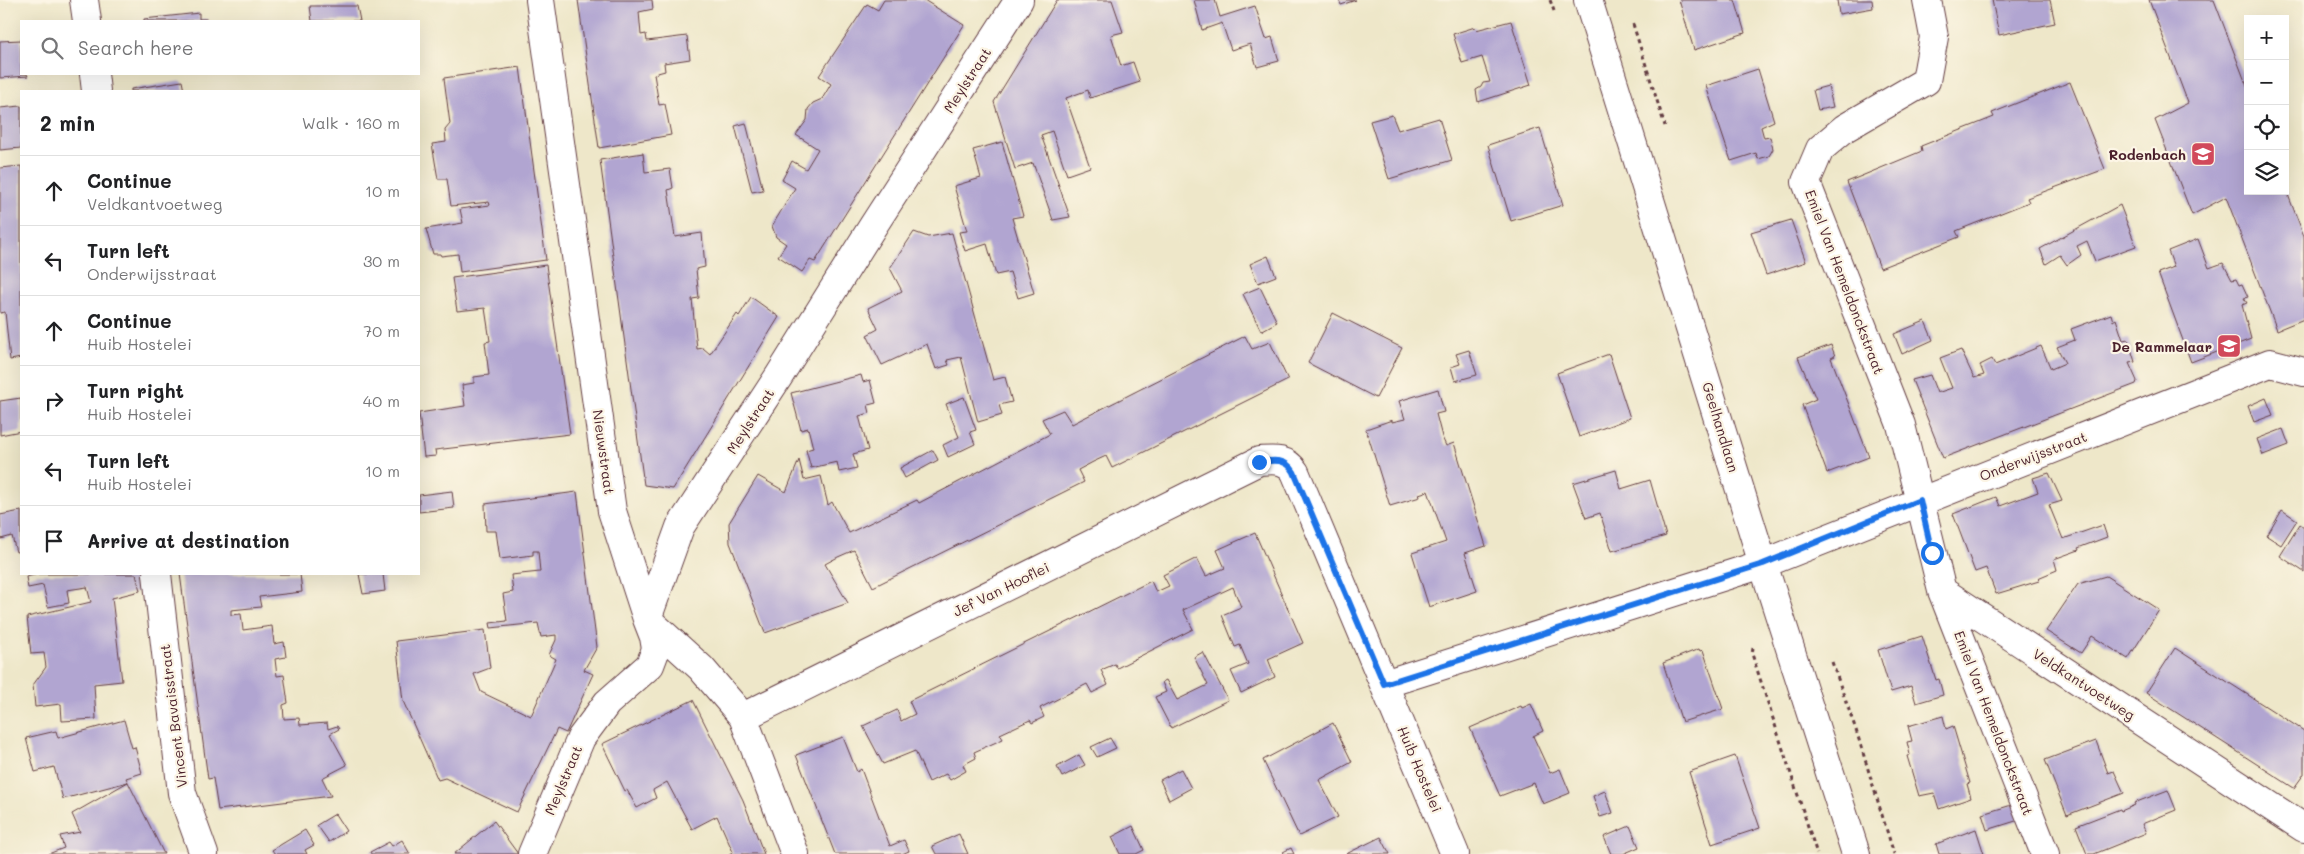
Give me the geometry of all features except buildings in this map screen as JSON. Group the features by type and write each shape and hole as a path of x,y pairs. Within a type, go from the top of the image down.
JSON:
{"street":[{"path":"84,0 87,20"},
{"name":"Nieuwstraat","path":"540,0 612,511 647,619"},
{"name":"Meylstraat","path":"532,854 581,738 607,703 650,665 656,649 654,637 647,619 680,527 779,376 1019,0"},
{"name":"Geelhandlaan","path":"1588,0 1763,564 1856,854"},
{"name":"Emiel Van Hemeldonckstraat","path":"1920,500 1901,425 1806,182 1820,149 1845,128 1926,81 1934,37 1926,0"},
{"path":"94,75 96,90"},
{"name":"Onderwijsstraat","path":"1763,564 1920,500 2270,363 2304,372"},
{"name":"Huib Hostelei","path":"1259,462 1277,460 1290,465 1294,472 1455,854"},
{"name":"Jef Van Hooflei","path":"743,717 1259,462"},
{"path":"1920,500 1942,591"},
{"path":"1384,684 1763,564"},
{"name":"Vincent Bavaisstraat","path":"157,575 182,793 204,854"},
{"name":"Emiel Van Hemeldonckstraat","path":"1942,591 2045,854"},
{"name":"Veldkantvoetweg","path":"1942,591 2304,828"},
{"path":"647,619 702,668 743,717 795,854"}],"place":[{"name":"Rodenbach","path":"2203,154"},
{"name":"De Rammelaar","path":"2229,346"}],"route":[{"path":"1259,462 1277,460 1290,465 1294,472 1384,684 1763,564 1920,500 1932,553"}]}
